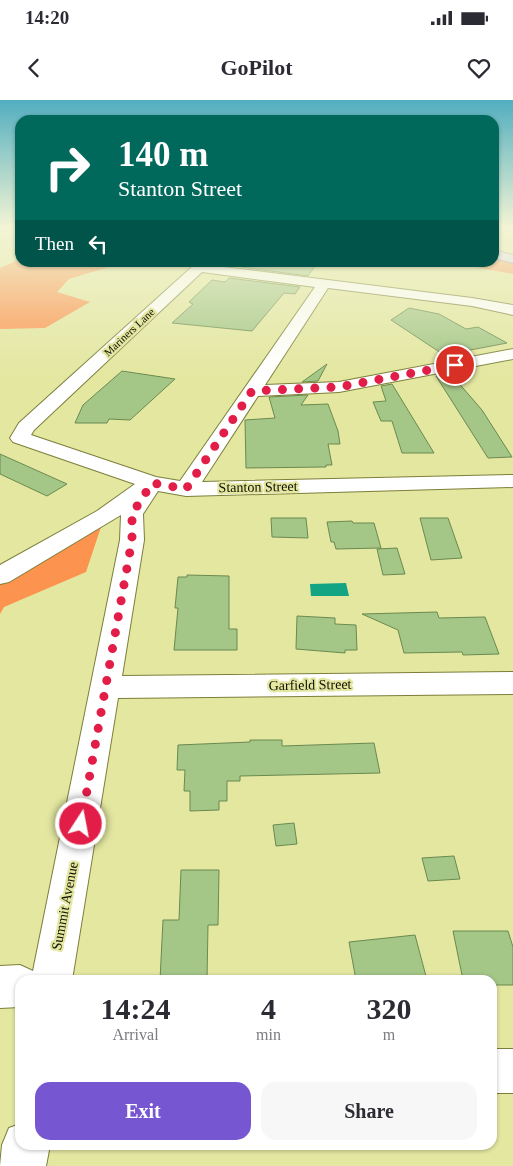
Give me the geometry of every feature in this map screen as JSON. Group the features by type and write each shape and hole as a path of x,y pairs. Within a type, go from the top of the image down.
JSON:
{"street":[{"name":"Mariners Lane","path":"152,483 20,438 26,428 191,276"},
{"name":"Mariners Lane","path":"260,276 472,302 513,310"},
{"path":"186,489 324,284"},
{"path":"252,391 339,387 513,354"},
{"name":"Stanton Street","path":"152,483 186,489 513,481"},
{"path":"0,576 106,516 152,483"},
{"name":"Summit Avenue","path":"53,975 132,540 132,514 152,483"},
{"name":"Garfield Street","path":"106,687 513,683"},
{"path":"0,987 15,986"},
{"path":"497,1071 513,1071"},
{"path":"22,1166 25,1150"}],"shaded area":[{"path":"0,276 80,276 69,279 57,292 90,302 45,328 0,329"},
{"path":"101,527 86,572 4,607 0,614 0,582"}],"water":[{"path":"346,583 349,596 311,596 310,584"}],"building":[{"path":"229,278 300,287 295,294 284,293 252,331 172,323 193,304 189,302 212,280 225,282"},
{"path":"409,308 439,314 466,329 478,327 507,343 444,355 391,320"},
{"path":"327,364 318,381 302,382"},
{"path":"122,371 175,379 130,420 109,419 107,423 75,423 83,405"},
{"path":"450,373 482,410 512,457 488,458 436,376"},
{"path":"392,384 434,453 402,453 392,421 381,421 373,402 386,401 381,386"},
{"path":"308,395 301,405 328,404 338,431 340,444 328,444 332,465 326,465 326,467 246,468 245,420 275,418 269,397"},
{"path":"0,454 67,484 47,496 0,474"},
{"path":"271,518 306,518 308,538 272,537"},
{"path":"420,518 448,518 462,558 431,560"},
{"path":"352,521 353,523 374,523 381,548 336,549 334,542 331,542 327,522"},
{"path":"397,548 405,574 383,575 377,549"},
{"path":"187,575 229,576 229,629 237,629 237,650 174,650 178,608 175,608 178,577 187,577"},
{"path":"437,612 439,618 485,617 499,654 463,655 462,652 404,653 398,630 362,614"},
{"path":"297,616 335,618 335,624 356,625 357,650 345,650 345,653 296,649"},
{"path":"250,740 282,740 282,746 374,743 380,773 240,776 240,781 227,781 227,801 219,801 219,810 190,811 190,791 184,791 185,770 177,770 178,745 250,742"},
{"path":"294,823 297,844 276,846 273,825"},
{"path":"454,856 460,879 428,881 422,858"},
{"path":"181,870 219,870 218,925 208,925 207,975 160,975 163,920 179,920"},
{"path":"453,931 508,931 513,947 513,985 497,985 497,975 462,975"},
{"path":"415,935 426,975 355,975 349,942"}],"route":[{"path":"81,824 132,540 132,514 152,483 186,489 252,391 339,387 455,365"}]}
